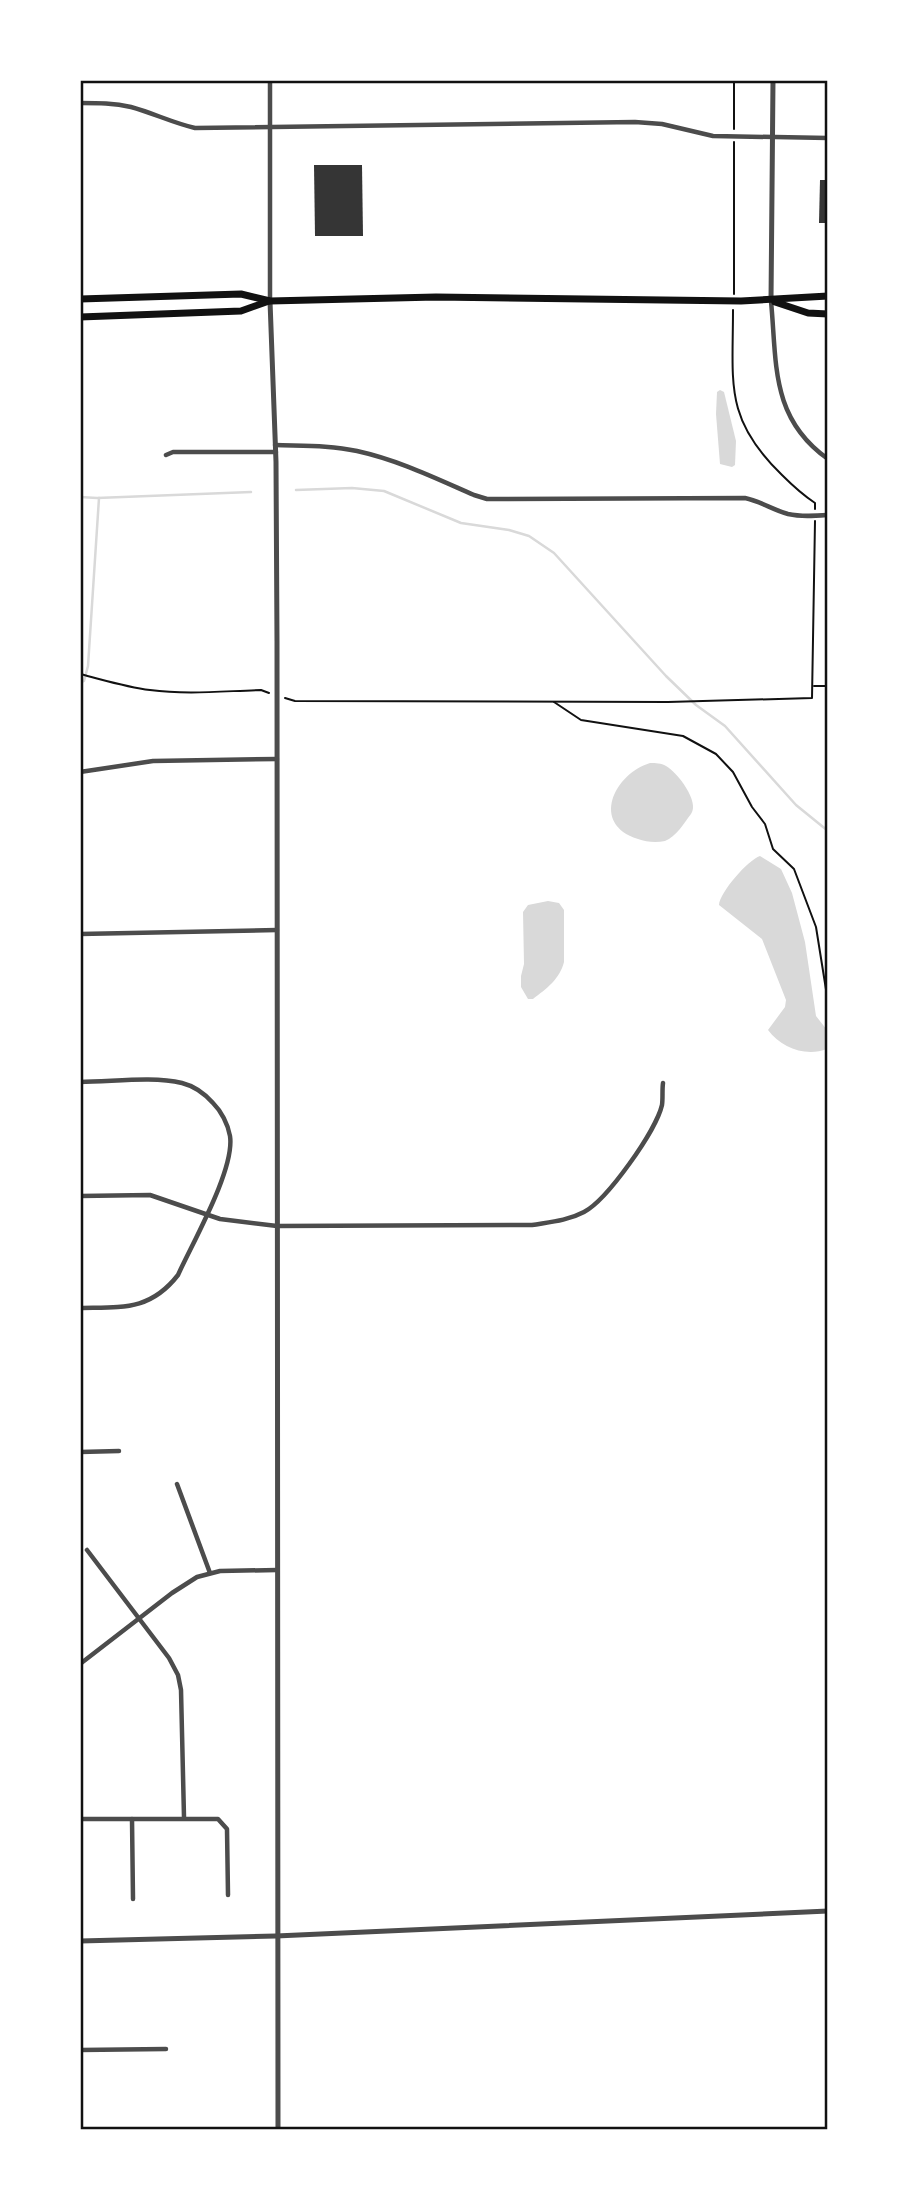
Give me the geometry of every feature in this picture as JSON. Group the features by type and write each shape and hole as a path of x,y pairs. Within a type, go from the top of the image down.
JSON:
{"main road":[{"path":"80,299 241,294 270,301 436,297 771,301 828,296"},
{"path":"80,317 241,311 270,301"},
{"path":"771,301 808,313 828,314"}],"street":[{"path":"270,80 270,301 275,449 277,759 278,2130"},
{"path":"773,80 771,301 776,371 783,403 802,436 828,459"},
{"path":"80,103 129,107 195,128 642,122 713,136 828,138"},
{"path":"166,455 173,452 321,446 354,450 400,463 487,499 745,498 757,500 785,513 828,515"},
{"path":"80,772 153,761 277,759"},
{"path":"80,934 277,930"},
{"path":"80,1082 183,1083 212,1101 226,1123 230,1144 225,1169 178,1275 156,1297 131,1306 80,1308"},
{"path":"80,1195 150,1195 231,1222 277,1226 532,1225 562,1221 594,1206 613,1184 650,1132 662,1104 663,1083"},
{"path":"80,1452 119,1451"},
{"path":"177,1484 210,1573"},
{"path":"87,1550 169,1658 180,1683 184,1817"},
{"path":"80,1664 184,1585 210,1573 277,1570"},
{"path":"80,1819 214,1818 225,1825 228,1895"},
{"path":"132,1819 133,1899"},
{"path":"80,1941 276,1936 828,1911"},
{"path":"80,2050 166,2049"}],"path":[{"path":"734,80 734,128"},
{"path":"734,141 734,293"},
{"path":"286,698 295,701 668,702 812,698 815,503 769,462 750,439 739,414 733,376 733,307"},
{"path":"80,674 122,686 164,691 261,690"},
{"path":"813,687 828,686"},
{"path":"554,701 581,720 682,736 716,754 733,772 752,807 765,824 773,849 794,869 816,927 828,1002"}],"shaded area":[{"path":"717,392 724,392 736,441 735,465 732,467 720,464 716,414"},
{"path":"650,763 662,764 671,770 682,781 693,802 691,814 680,829 662,842 644,841 623,832 611,811 612,800 626,777"},
{"path":"760,856 781,869 792,893 805,942 816,1016 827,1030 827,1049 811,1052 794,1049 780,1042 768,1030 785,1007 786,1000 762,939 719,905 724,892 735,877"},
{"path":"548,901 559,903 564,910 564,962 552,983 533,999 528,999 521,987 524,964 523,912 528,905"}],"building":[{"path":"314,165 362,165 363,236 315,236"},
{"path":"820,180 828,180 828,223 819,223"}],"waterway":[{"path":"296,490 352,488 384,491 461,523 509,530 529,536 554,553 666,676 696,705 725,726 796,805 828,831"},
{"path":"80,497 251,492"},
{"path":"80,683 84,681 88,666 99,498"}]}
